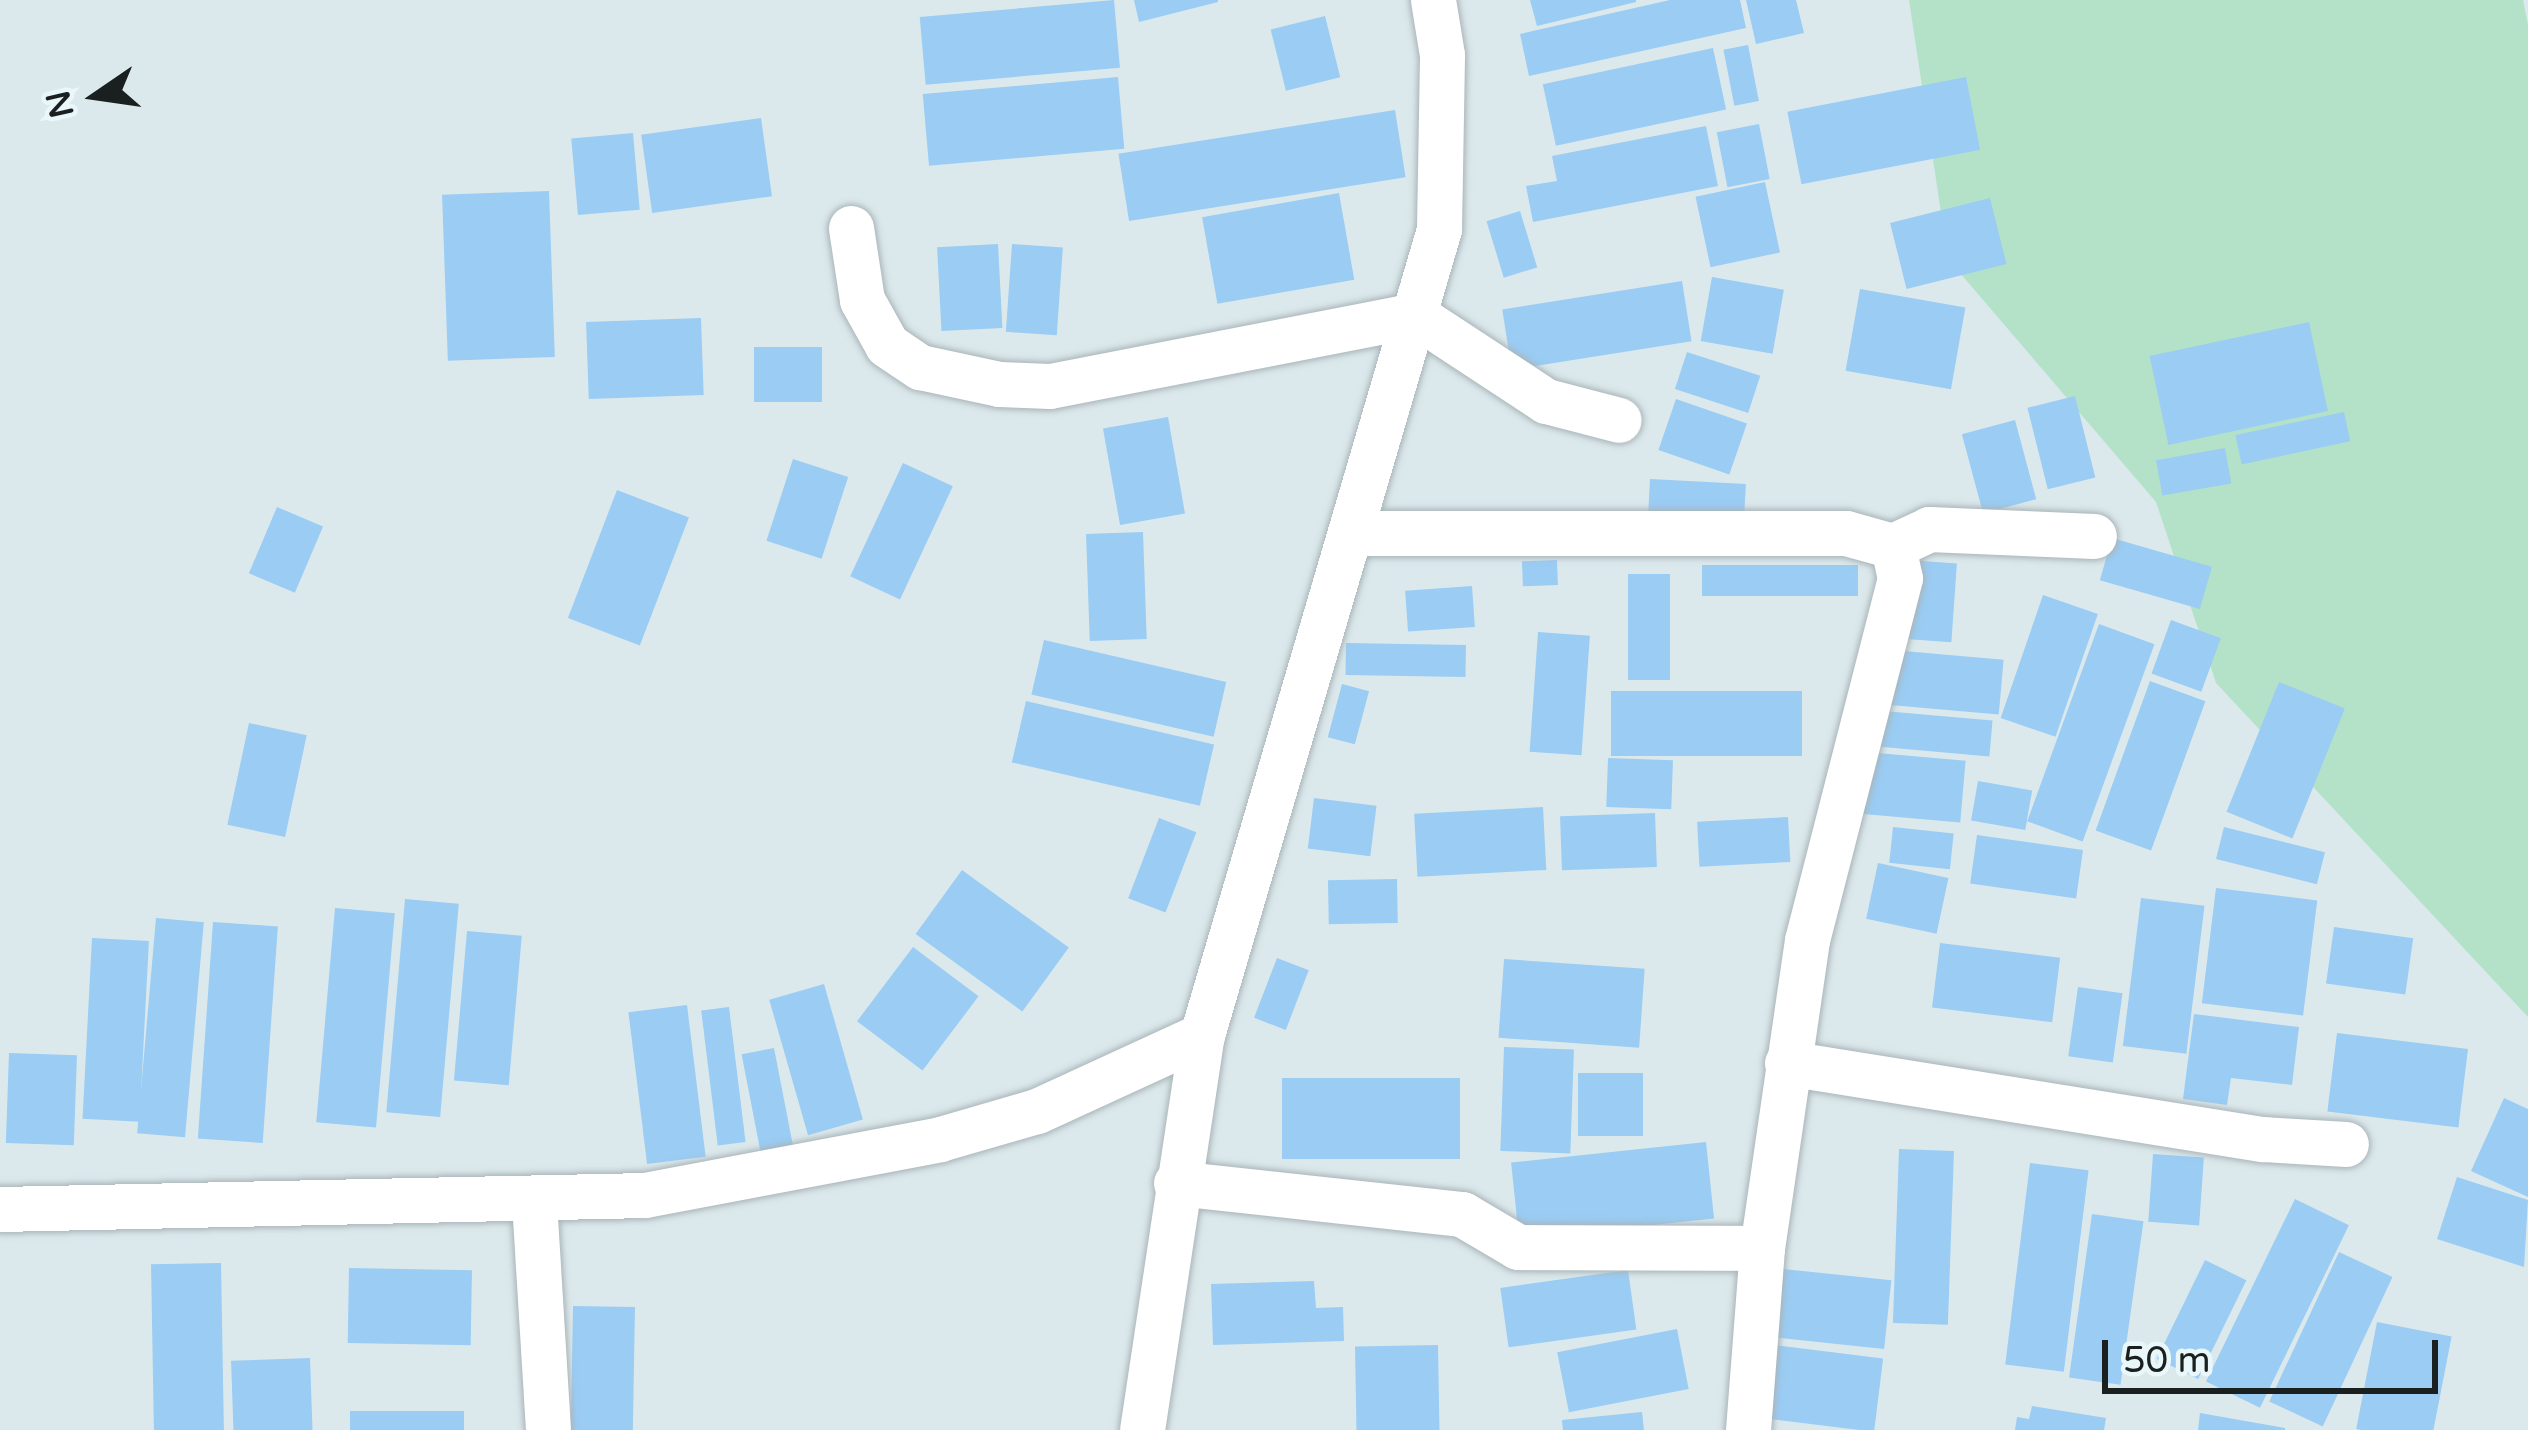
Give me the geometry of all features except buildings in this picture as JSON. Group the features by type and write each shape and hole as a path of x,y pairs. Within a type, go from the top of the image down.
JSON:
{"street":[{"path":"1142,1430 1202,1035 1439,230 1442,56 1433,0"},
{"path":"851,228 862,300 887,345 920,368 999,384 1050,386 1415,315 1546,401 1619,420"},
{"path":"1352,533 1846,533 1893,546 1929,529 2094,536"},
{"path":"1748,1430 1762,1248 1807,940 1900,578 1893,546"},
{"path":"0,1209 645,1195 940,1139 1037,1111 1202,1035"},
{"path":"1787,1063 2263,1139 2346,1144"},
{"path":"1176,1184 1462,1214 1518,1247 1762,1248"},
{"path":"534,1201 548,1430"}],"green space":[{"path":"1909,0 2523,0 2528,25 2528,1017 2216,683 2156,502 1948,259"}]}
